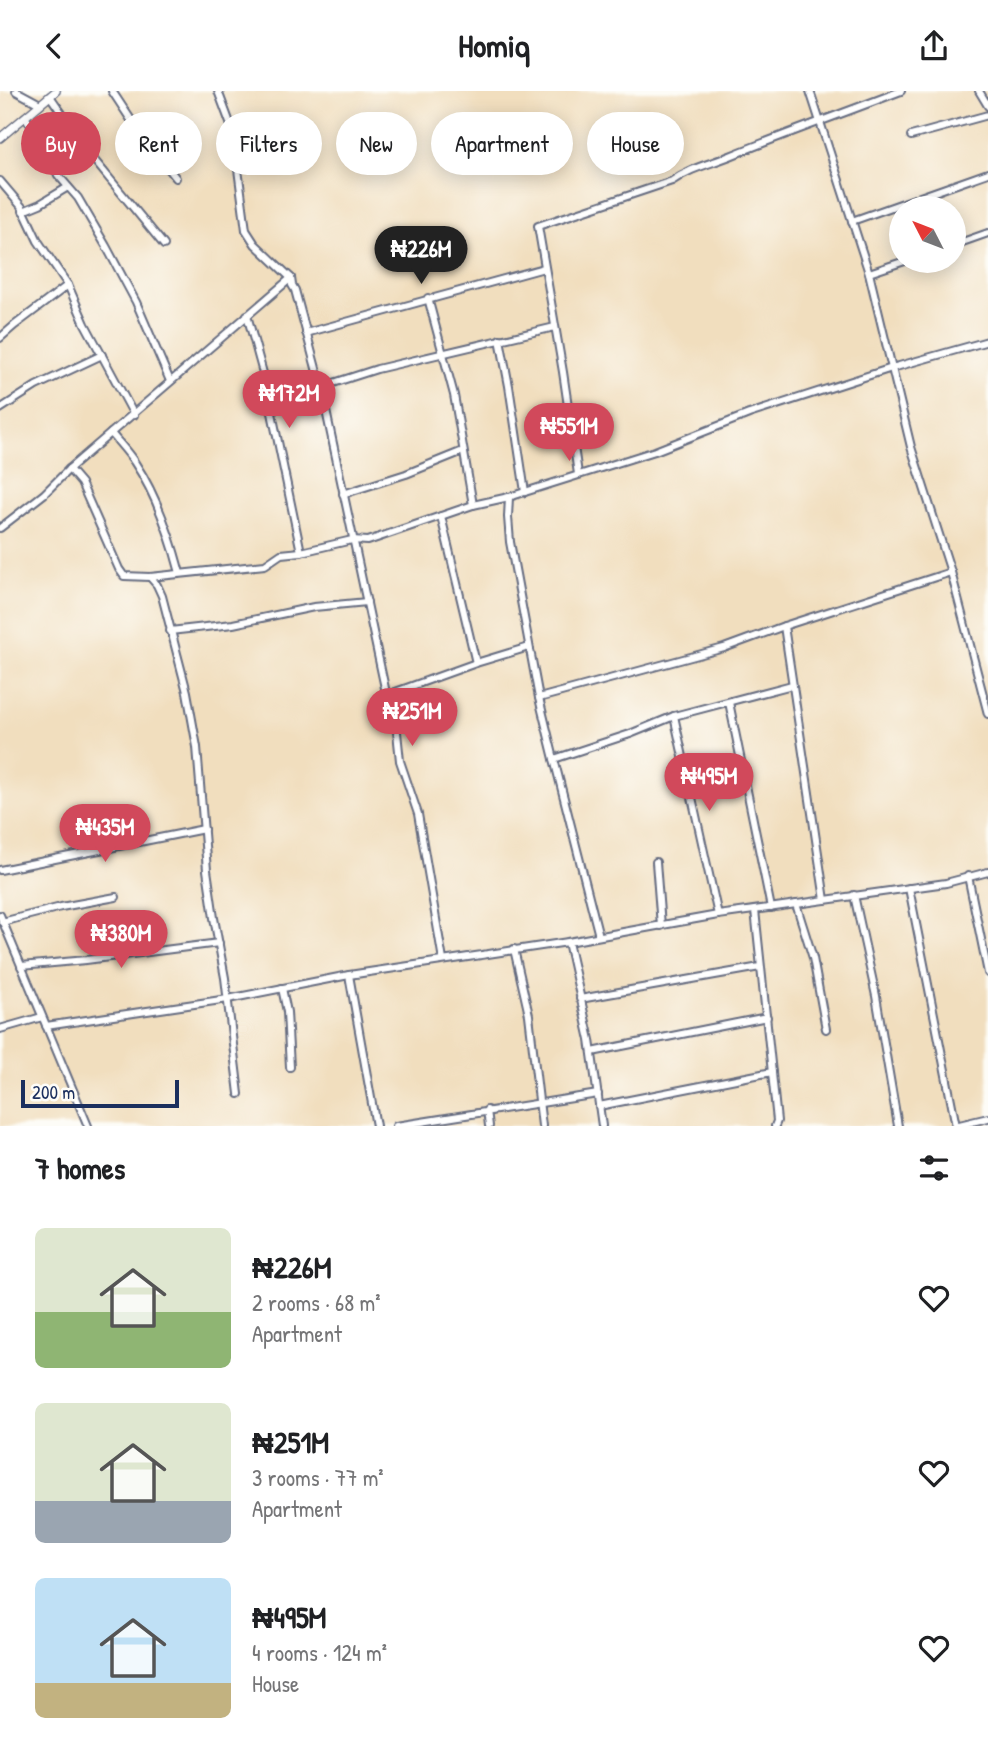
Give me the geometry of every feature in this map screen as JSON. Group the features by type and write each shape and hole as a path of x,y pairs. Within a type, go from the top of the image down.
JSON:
{"street":[{"path":"16,91 40,104"},
{"path":"112,91 137,129 176,178"},
{"path":"218,91 233,131 246,230 255,244 291,278 321,387 352,540 397,732 400,761 418,814 443,960"},
{"path":"810,91 869,273 911,447 951,572 988,714"},
{"path":"578,474 537,229 540,224 672,181 687,170 713,163 819,120 901,91"},
{"path":"979,91 988,106"},
{"path":"31,112 53,93 95,161 164,245"},
{"path":"911,136 988,115"},
{"path":"0,138 21,120"},
{"path":"852,221 988,173"},
{"path":"58,175 78,198 136,302 170,381"},
{"path":"0,181 23,211 37,241 68,285 134,415"},
{"path":"23,211 68,187"},
{"path":"966,241 988,233"},
{"path":"869,273 889,266"},
{"path":"306,333 544,268"},
{"path":"0,528 44,494 69,469 291,278"},
{"path":"0,338 68,285"},
{"path":"428,298 454,395 472,505"},
{"path":"247,315 266,384 301,552"},
{"path":"321,387 377,369 555,327"},
{"path":"500,339 524,492"},
{"path":"69,469 81,483 122,573 128,577 265,565 281,554 352,540 368,541 472,505 509,497 655,451 749,414 892,368 988,341"},
{"path":"0,409 36,386 102,355"},
{"path":"111,433 135,462 150,490 169,532 180,573"},
{"path":"342,494 406,474 463,451"},
{"path":"509,497 510,542 539,698 599,936"},
{"path":"441,516 476,663"},
{"path":"539,698 724,648 951,572"},
{"path":"150,577 160,591 187,692 197,747 207,870 228,999 239,1094"},
{"path":"170,631 233,624 314,607 367,602"},
{"path":"784,626 825,900"},
{"path":"387,695 529,647"},
{"path":"554,759 630,734 674,716 792,685"},
{"path":"729,702 771,908"},
{"path":"674,716 719,915"},
{"path":"0,870 204,829"},
{"path":"656,862 661,926"},
{"path":"46,1026 228,999 349,975 568,942 719,915 946,883 988,872"},
{"path":"968,876 988,973"},
{"path":"909,888 955,1126 988,1118"},
{"path":"854,895 876,996 898,1126"},
{"path":"88,1126 1,920 116,897"},
{"path":"796,904 813,958 826,1029"},
{"path":"755,910 777,1121 775,1126"},
{"path":"568,942 592,1052 602,1126"},
{"path":"21,966 219,943"},
{"path":"514,949 529,1015 542,1126"},
{"path":"580,999 760,967"},
{"path":"349,975 376,1126"},
{"path":"282,988 287,1012 290,1067"},
{"path":"0,1029 42,1017"},
{"path":"592,1052 767,1017"},
{"path":"599,1106 772,1072"},
{"path":"396,1126 598,1094"},
{"path":"487,1110 489,1126"}]}
